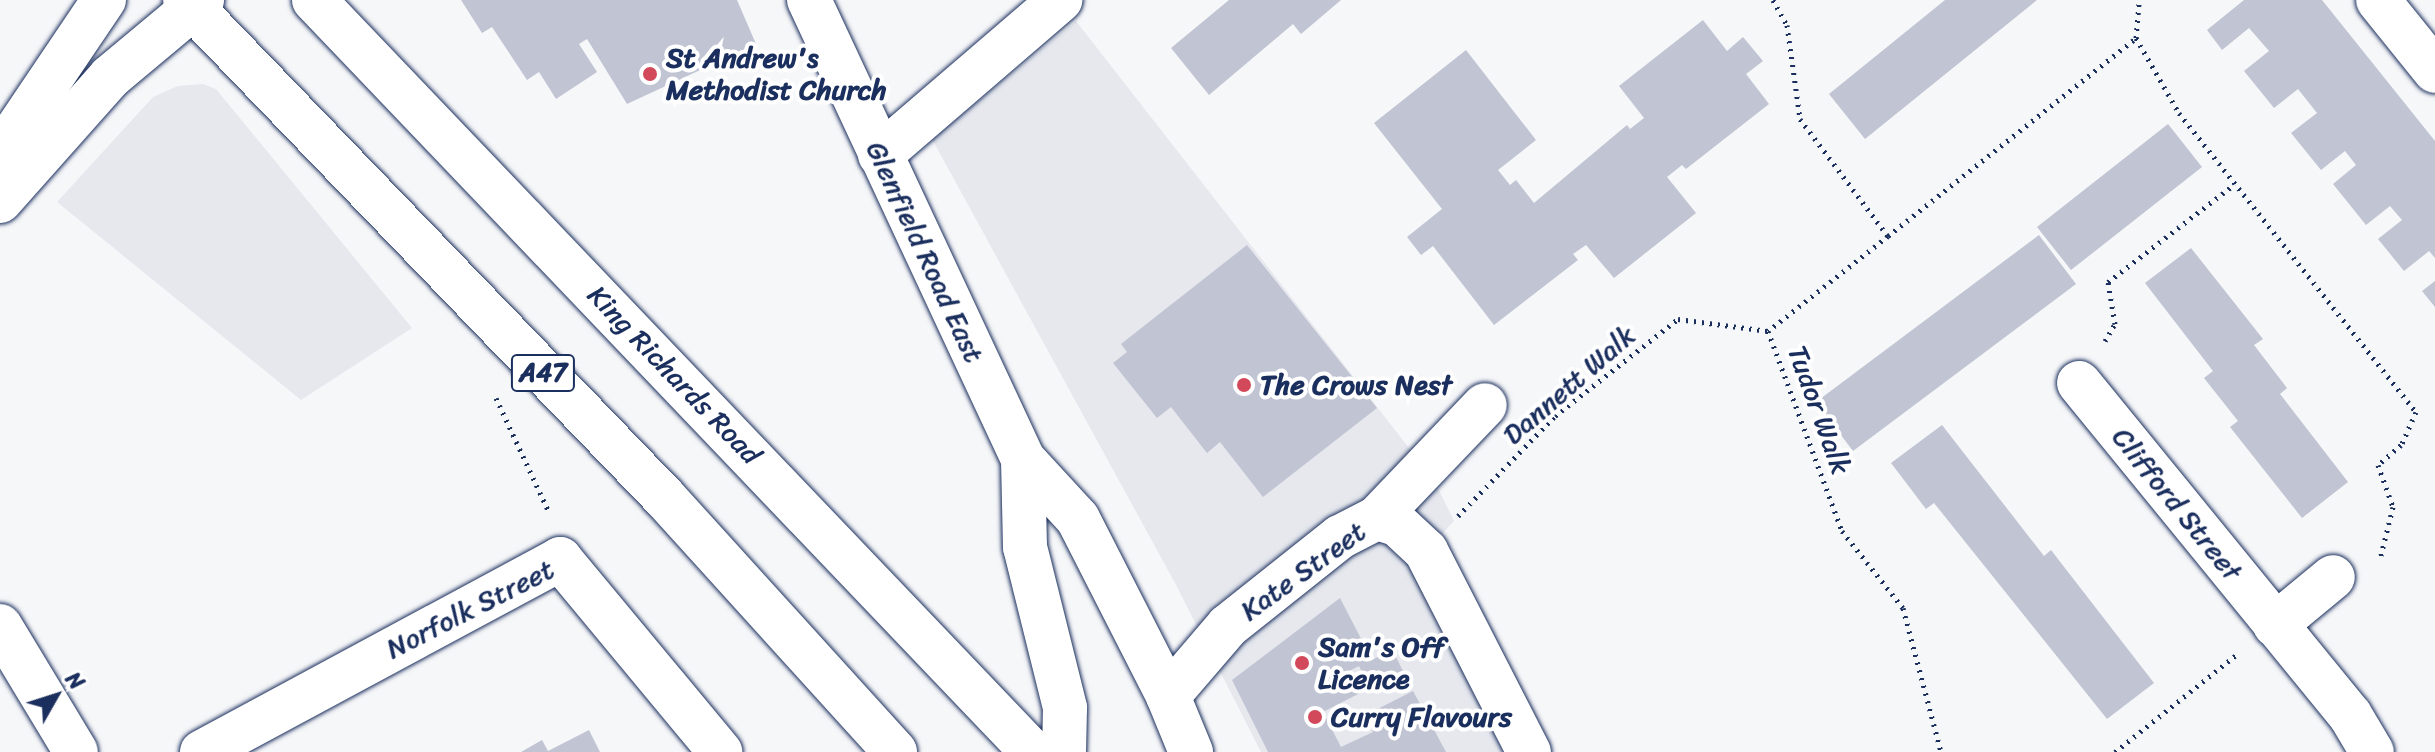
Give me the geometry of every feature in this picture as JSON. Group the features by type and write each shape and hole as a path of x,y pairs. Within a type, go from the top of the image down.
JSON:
{"street":[{"path":"0,154 104,0"},
{"name":"King Richards Road","path":"314,0 1032,752"},
{"name":"Glenfield Road East","path":"809,0 1023,459 1078,519 1168,696 1191,752"},
{"path":"2378,0 2435,71"},
{"path":"0,201 110,77 193,3"},
{"name":"A47","path":"193,3 664,497 895,752"},
{"path":"880,155 1048,26"},
{"name":"Clifford Street","path":"2079,383 2350,715 2372,752"},
{"path":"1377,518 1485,405"},
{"name":"Glenfield Road East","path":"1023,459 1025,547 1065,708 1064,752"},
{"name":"Kate Street","path":"1168,696 1228,626 1283,579 1340,537 1377,518 1397,524 1426,551 1529,752"},
{"name":"Norfolk Street","path":"202,752 560,559 720,752"},
{"path":"2275,625 2333,577"},
{"path":"0,626 76,752"}],"path":[{"path":"1773,0 1787,25 1800,119 1888,236 2136,38"},
{"path":"2139,0 2136,38 2179,113 2416,412 2401,445 2378,465 2393,507 2379,564"},
{"path":"2079,383 2115,324 2108,282 2235,184"},
{"name":"Tudor Walk","path":"1888,236 1768,331 1842,531 1903,608 1941,752"},
{"name":"Dannett Walk","path":"1426,551 1555,416 1678,319 1768,331"},
{"path":"2115,752 2275,625"}],"shaded area":[{"path":"1076,21 1434,480 1454,521 1426,551 1529,752 1261,752 1175,583 932,139"},
{"path":"203,84 216,89 412,328 301,400 57,202 153,97 178,86"}],"building":[{"name":"St Andrew's Methodist Church","path":"461,0 737,0 756,44 627,104 587,39 579,44 597,72 556,99 539,72 527,80 492,27 482,33"},
{"path":"1229,0 1341,0 1301,34 1293,24 1209,95 1171,48"},
{"path":"1945,0 2037,0 1865,139 1829,94"},
{"path":"2244,0 2322,0 2435,141 2435,258 2429,251 2404,271 2378,239 2402,220 2390,206 2366,225 2333,184 2356,165 2345,151 2321,170 2291,133 2317,113 2298,89 2274,108 2244,71 2269,51 2249,28 2222,50 2207,30"},
{"path":"1703,20 1727,51 1743,37 1763,61 1746,74 1769,104 1686,169 1682,165 1667,177 1696,213 1614,278 1586,245 1573,254 1578,260 1494,325 1433,246 1421,255 1407,237 1442,209 1374,123 1466,50 1536,140 1498,170 1510,185 1516,180 1534,203 1627,125 1630,129 1644,118 1619,86"},
{"path":"2168,124 2202,167 2071,270 2037,227"},
{"path":"2039,235 2076,284 1853,451 1816,402"},
{"name":"The Crows Nest","path":"1247,245 1377,408 1263,497 1220,442 1207,453 1171,407 1157,418 1113,363 1127,352 1121,344"},
{"path":"2191,248 2263,339 2254,345 2287,388 2280,394 2348,482 2302,518 2230,427 2238,421 2204,378 2213,371 2145,283"},
{"path":"2435,281 2435,307 2422,291"},
{"path":"1942,425 2044,556 2051,550 2154,683 2107,719 1934,503 1926,509 1891,463"},
{"path":"1340,598 1372,660 1392,649 1405,675 1372,693 1359,666 1349,671 1360,693 1323,712 1341,747 1373,732 1364,716 1413,691 1446,752 1268,752 1232,680"},
{"path":"589,730 600,752 521,752 542,740 548,751"}],"place":[{"name":"St Andrew's Methodist Church","path":"650,74"},
{"name":"The Crows Nest","path":"1244,385"},
{"name":"Sam's Off Licence","path":"1302,663"},
{"name":"Curry Flavours","path":"1315,717"}]}
